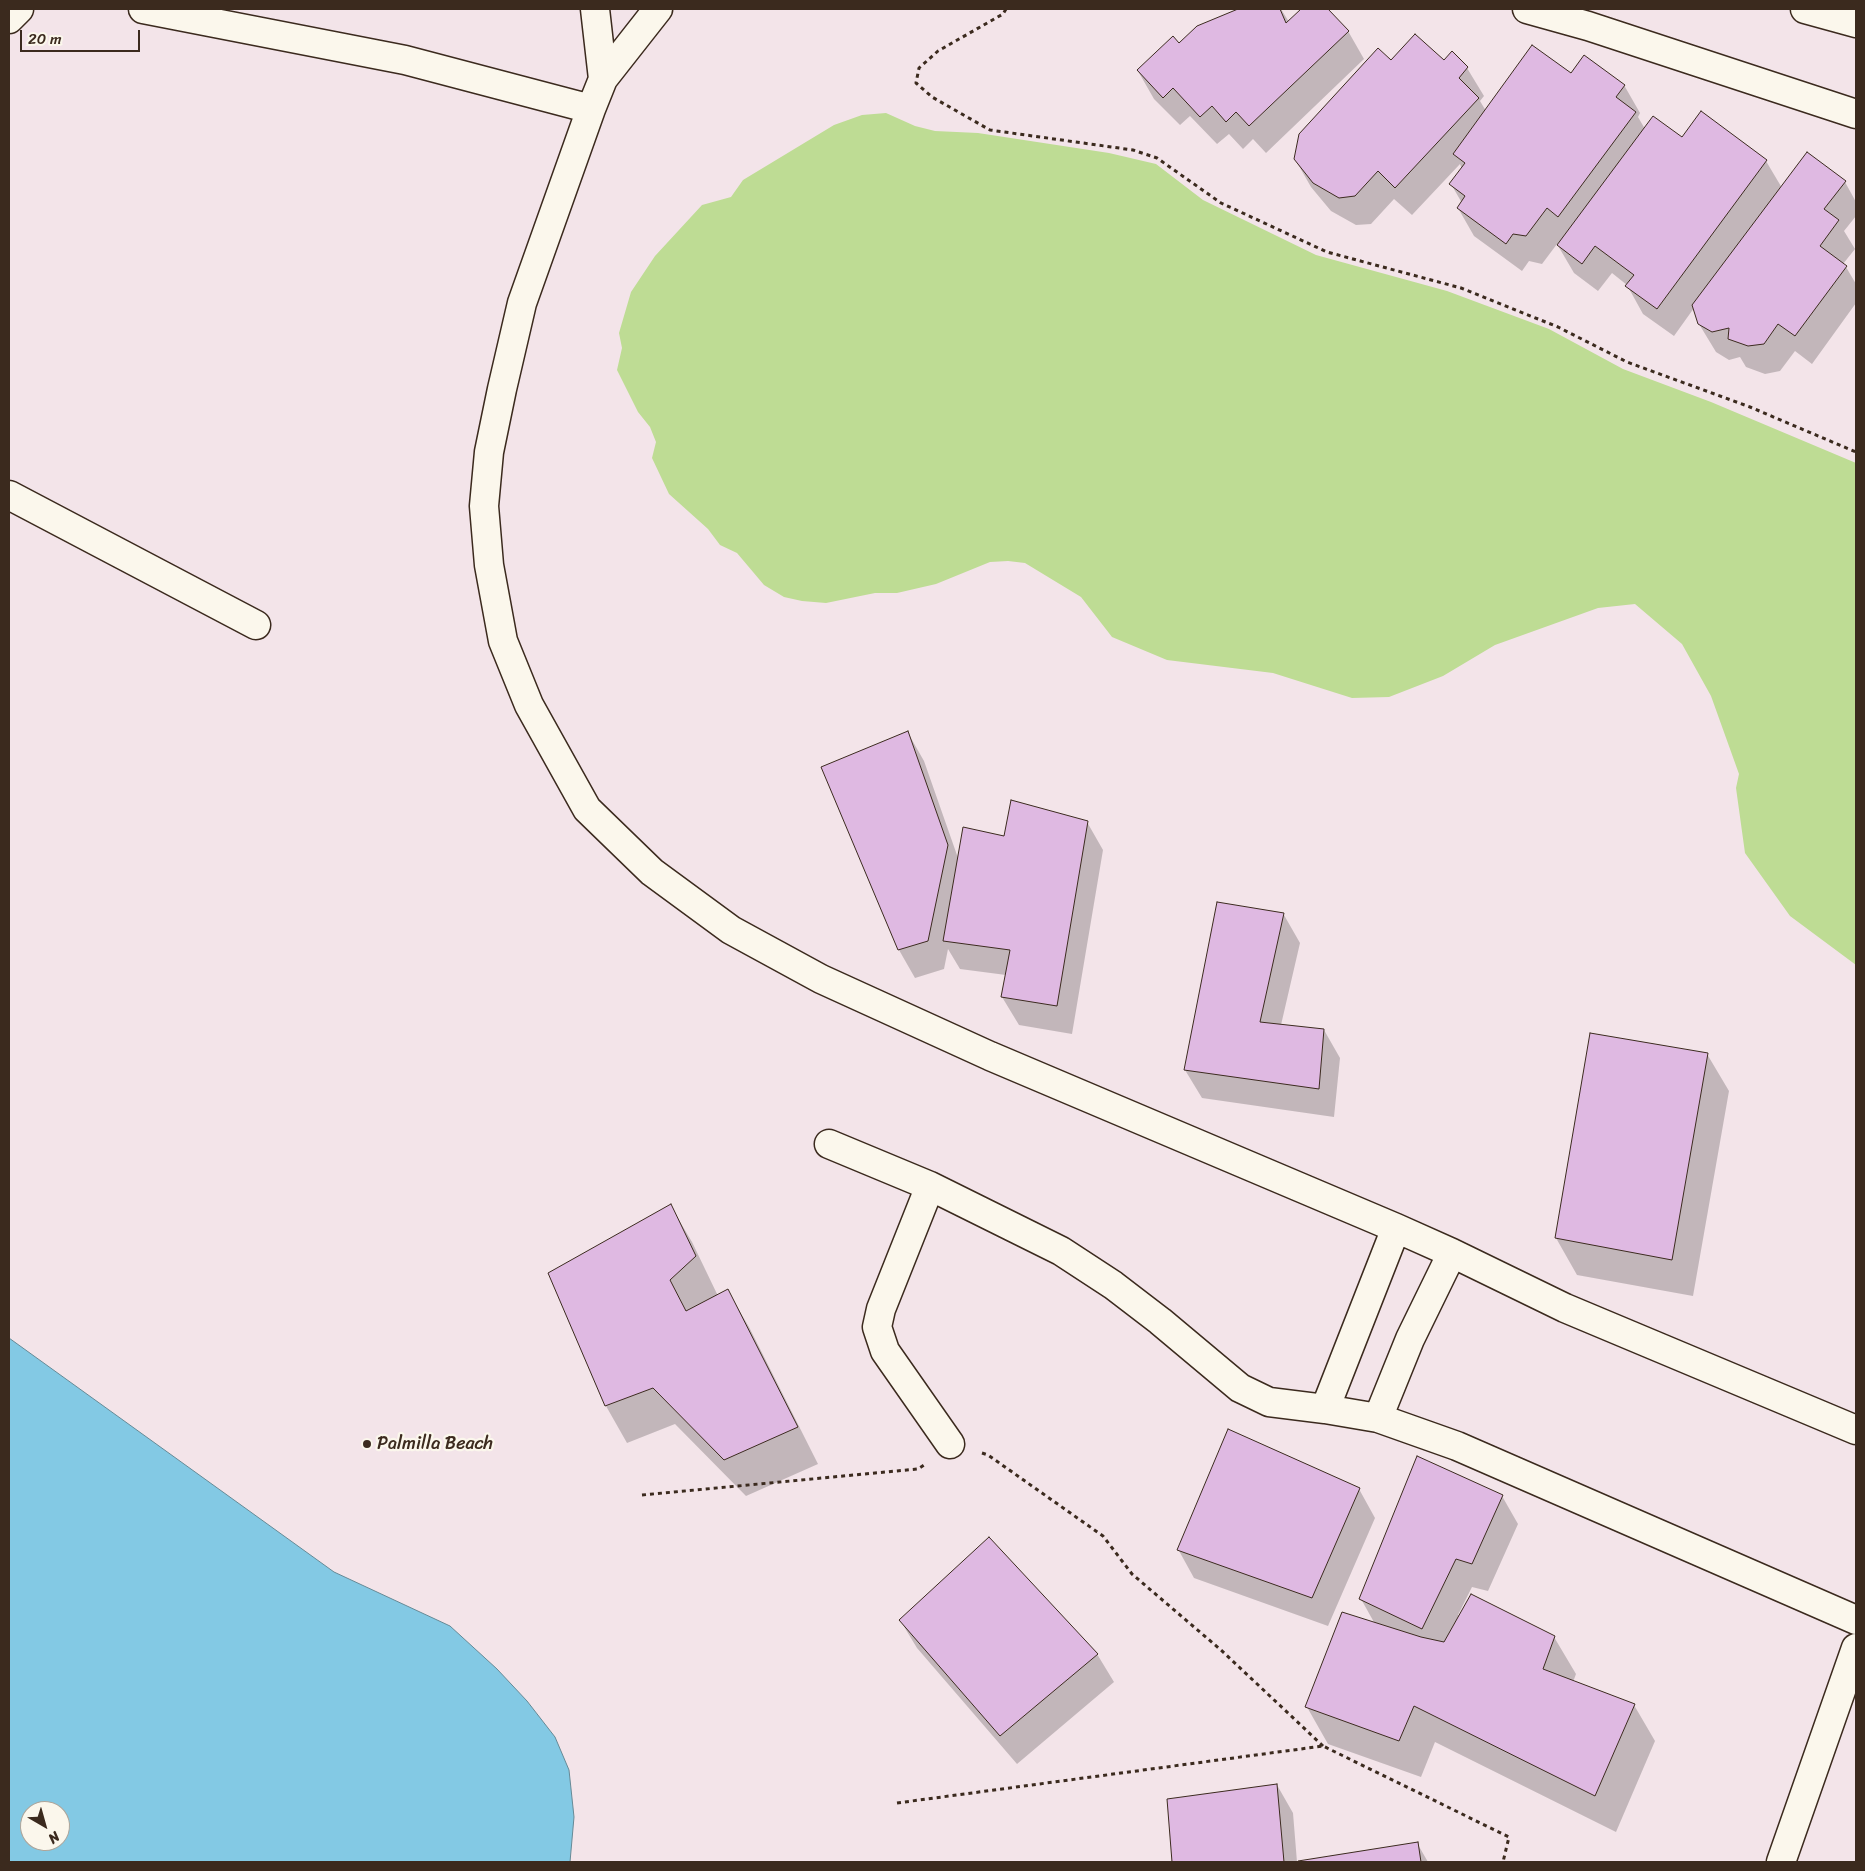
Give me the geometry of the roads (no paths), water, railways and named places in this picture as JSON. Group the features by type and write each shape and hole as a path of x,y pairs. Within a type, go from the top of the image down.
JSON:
{"street":[{"path":"9,19 19,9"},
{"path":"143,9 405,60 591,109"},
{"path":"595,9 604,79"},
{"path":"658,9 604,79 591,109 522,303 489,452 484,506 489,565 503,642 529,705 587,808 652,872 730,930 821,979 990,1056 1396,1228 1565,1308 1856,1430"},
{"path":"1528,9 1588,26 1856,114"},
{"path":"1805,9 1856,23"},
{"path":"9,495 256,625"},
{"path":"829,1144 930,1186 1061,1251 1114,1285 1240,1388 1269,1402 1325,1408 1378,1418 1457,1446 1856,1620"},
{"path":"930,1186 881,1309 877,1327 885,1351 950,1444"},
{"path":"1325,1408 1396,1228"},
{"path":"1378,1418 1410,1339 1452,1253"},
{"path":"1781,1862 1856,1648"}],"water":[{"path":"9,1338 334,1572 450,1626 497,1669 527,1701 555,1737 569,1770 574,1817 570,1862 9,1862"}],"place":[{"name":"Palmilla Beach","path":"367,1444"}]}
